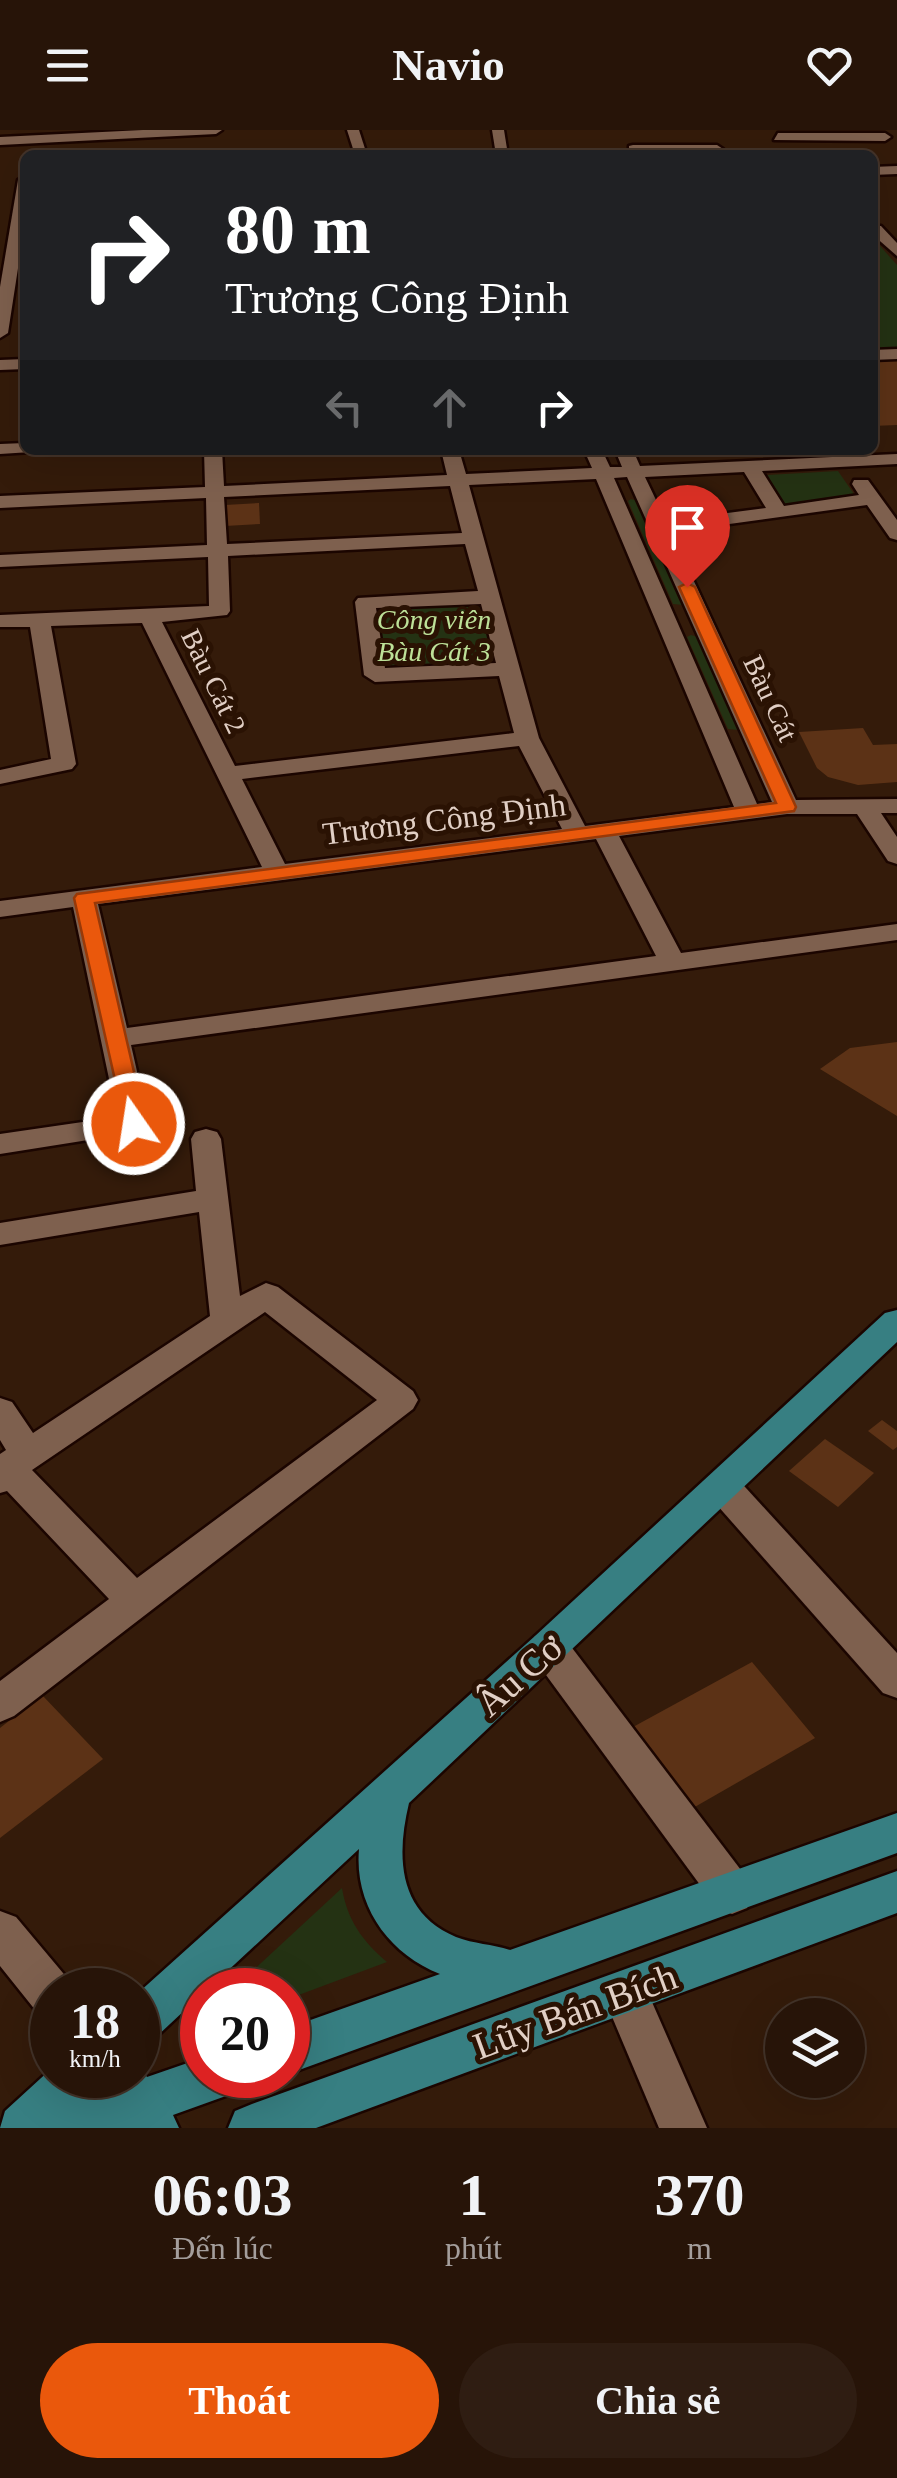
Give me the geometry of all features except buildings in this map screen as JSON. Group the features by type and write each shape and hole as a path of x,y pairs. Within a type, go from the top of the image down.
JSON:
{"main road":[{"name":"Âu Cơ","path":"160,2003 550,1648 897,1322"},
{"path":"392,1789 379,1826 376,1852 380,1879 390,1905 408,1930 432,1951 459,1963 514,1971"},
{"name":"Lũy Bán Bích","path":"310,2043 897,1833"},
{"name":"Lũy Bán Bích","path":"252,2128 897,1892"},
{"path":"70,2128 180,2088"},
{"path":"22,2128 55,2098"}],"street":[{"path":"1,139 216,130"},
{"path":"776,134 885,137"},
{"path":"689,150 717,149"},
{"path":"0,330 20,229"},
{"path":"878,233 897,252"},
{"path":"6,296 20,295"},
{"name":"Bàu Cát 2","path":"213,455 220,611 149,616 277,873"},
{"path":"451,455 527,738 577,834"},
{"name":"Bàu Cát","path":"595,455 748,812"},
{"name":"Bàu Cát","path":"626,455 787,807"},
{"path":"0,502 751,468 790,458 897,460"},
{"path":"846,462 897,534"},
{"path":"751,468 778,512"},
{"path":"660,528 872,499"},
{"path":"0,561 473,538"},
{"path":"489,597 364,602 375,675 508,669"},
{"path":"0,621 149,616"},
{"path":"665,618 700,617"},
{"path":"0,776 64,764 39,620"},
{"path":"227,774 527,738"},
{"path":"863,805 897,856"},
{"name":"Trương Công Định","path":"0,909 787,807 897,806"},
{"path":"604,831 673,962"},
{"path":"0,1144 134,1124 84,898"},
{"path":"115,1038 897,932"},
{"path":"206,1140 227,1322"},
{"path":"0,1234 212,1199"},
{"path":"0,1704 400,1400 266,1295 11,1467"},
{"path":"0,1411 11,1467 135,1602"},
{"path":"722,1486 897,1681"},
{"path":"550,1648 732,1892"},
{"path":"0,1932 30,1968"},
{"path":"625,1993 683,2128"}],"green space":[{"path":"878,244 897,265 897,351 878,352"},
{"path":"838,471 856,497 786,507 767,475"},
{"path":"628,501 638,501 683,605 673,604"},
{"name":"Công viên Bàu Cát 3","path":"481,600 498,666 383,671 372,604"},
{"path":"687,637 698,637 739,730 728,729"},
{"path":"342,1888 357,1929 387,1962 310,1991 310,1968 256,1968"}],"route":[{"path":"134,1124 84,898 787,807 687,587"}]}
